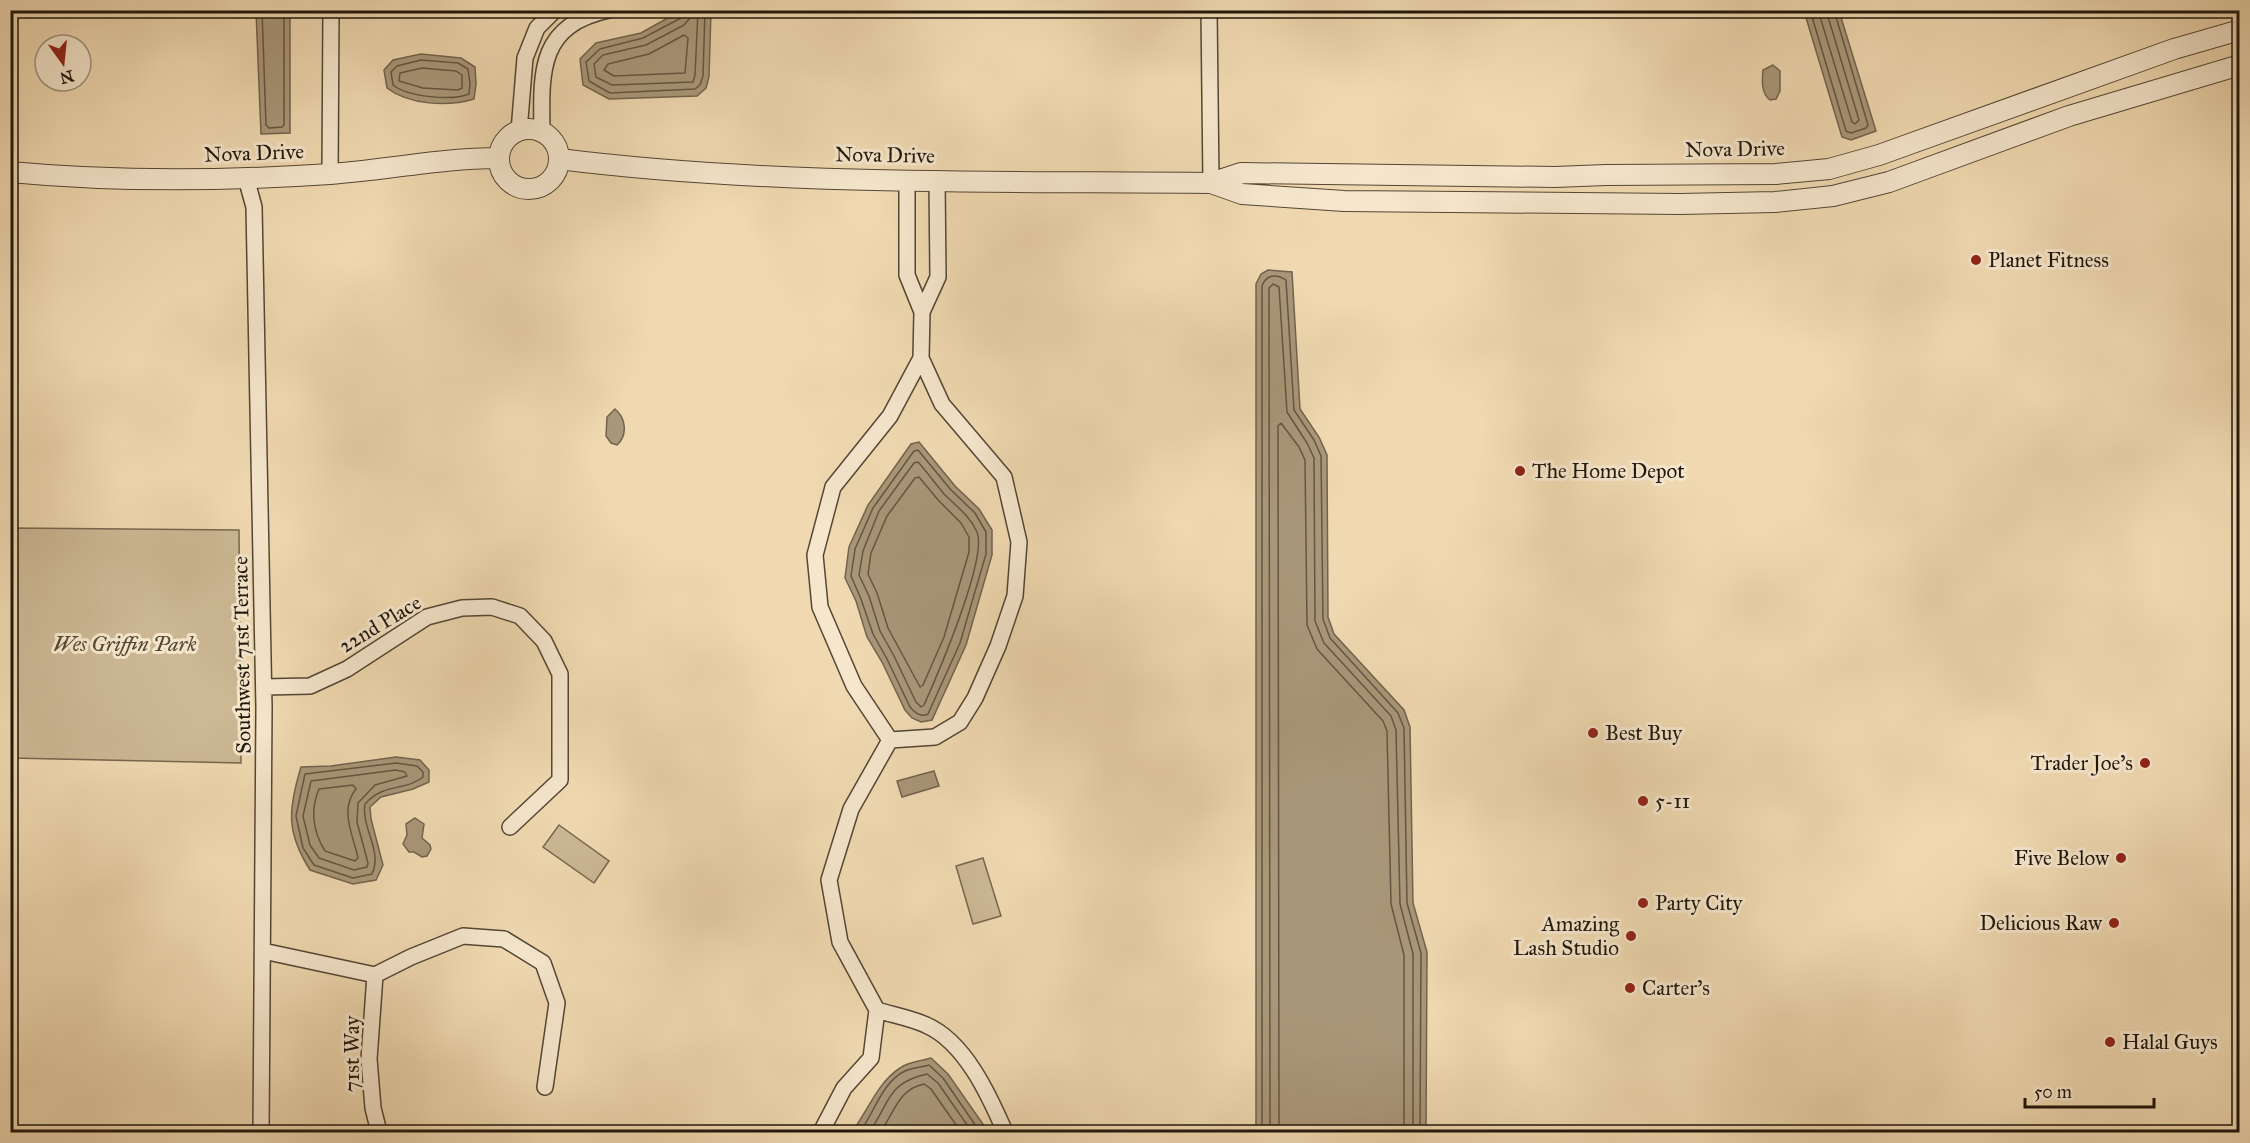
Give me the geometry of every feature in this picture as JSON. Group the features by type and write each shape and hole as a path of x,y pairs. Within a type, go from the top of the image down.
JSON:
{"street":[{"path":"330,174 331,10"},
{"path":"519,131 525,58 537,28 555,10"},
{"path":"542,132 541,94 545,63 555,39 570,25 591,14 609,10"},
{"path":"1209,10 1211,183"},
{"name":"Nova Drive","path":"1211,183 1241,173 1581,176 1776,174 1829,169 1879,154 2174,49 2240,30"},
{"name":"Nova Drive","path":"559,159 723,175 907,180 1211,183 1242,194 1344,201 1680,204 1786,201 1833,196 1889,182 2069,116 2240,64"},
{"path":"530,129 542,132 554,143 559,159 558,168 548,183 531,190 520,189 504,177 499,168 498,158 504,141 519,131 530,129"},
{"name":"Nova Drive","path":"10,172 138,180 246,178 330,174 468,158 498,158"},
{"path":"1680,204 1713,186 1776,174"},
{"path":"1581,176 1582,202"},
{"name":"Southwest 71st Terrace","path":"246,178 254,207 264,687 261,1132"},
{"path":"907,180 907,276 922,312"},
{"path":"891,740 935,737 960,722 975,698 998,646 1012,606 1020,542 1004,477 942,404 921,358 922,312 938,277 937,180"},
{"path":"891,740 854,686 820,607 815,555 833,487 890,416 921,358"},
{"name":"22nd Place","path":"264,687 310,686 347,669 427,617 462,608 492,607 520,616 544,641 560,674 560,780 510,827"},
{"path":"821,1132 844,1088 871,1058 877,1010 840,942 829,880 851,809 891,740"},
{"path":"263,951 375,975 411,957 463,936 504,939 543,963 557,1003 546,1087"},
{"name":"71st Way","path":"375,975 369,1059 373,1108 379,1132"},
{"path":"877,1010 927,1025 950,1041 977,1075 1005,1132"}],"green space":[{"name":"Wes Griffin Park","path":"11,528 239,530 241,763 11,758"},
{"path":"559,825 609,861 594,883 543,847"},
{"path":"983,858 1001,916 973,924 956,866"}],"water":[{"path":"682,10 711,11 709,77 706,88 697,96 609,99 583,85 580,59 596,43 641,33"},
{"path":"256,11 290,11 290,133 261,134"},
{"path":"1804,11 1839,11 1876,131 1851,140 1842,137"},
{"path":"421,54 461,58 475,67 474,99 453,103 429,103 406,98 387,88 384,70 393,60"},
{"path":"1773,65 1780,71 1780,91 1776,99 1770,100 1762,82 1763,70"},
{"path":"1268,270 1292,272 1300,409 1319,437 1327,455 1328,617 1334,634 1404,710 1410,727 1413,903 1427,952 1426,1132 1256,1132 1256,284 1261,274"},
{"path":"615,409 622,417 624,427 623,436 617,445 611,443 606,436 607,417"},
{"path":"919,442 955,486 979,509 992,530 992,555 966,645 932,720 921,722 912,718 905,710 867,637 856,601 845,578 849,547 868,505 911,444"},
{"path":"396,757 420,760 429,770 429,782 413,789 381,797 370,807 383,865 376,880 353,884 310,870 293,832 292,808 301,767 331,766"},
{"path":"934,771 939,786 902,797 897,781"},
{"path":"415,818 424,824 422,838 431,849 427,856 422,857 409,852 403,844 407,835 406,824"},
{"path":"931,1058 948,1074 985,1127 986,1132 852,1132 879,1089 892,1074 907,1064"}],"place":[{"name":"Planet Fitness","path":"1976,260"},
{"name":"The Home Depot","path":"1520,471"},
{"name":"Best Buy","path":"1593,733"},
{"name":"Trader Joe's","path":"2145,763"},
{"name":"5-11","path":"1643,801"},
{"name":"Five Below","path":"2121,858"},
{"name":"Party City","path":"1643,903"},
{"name":"Delicious Raw","path":"2114,923"},
{"name":"Amazing Lash Studio","path":"1631,936"},
{"name":"Carter's","path":"1630,988"},
{"name":"Halal Guys","path":"2110,1042"}]}
